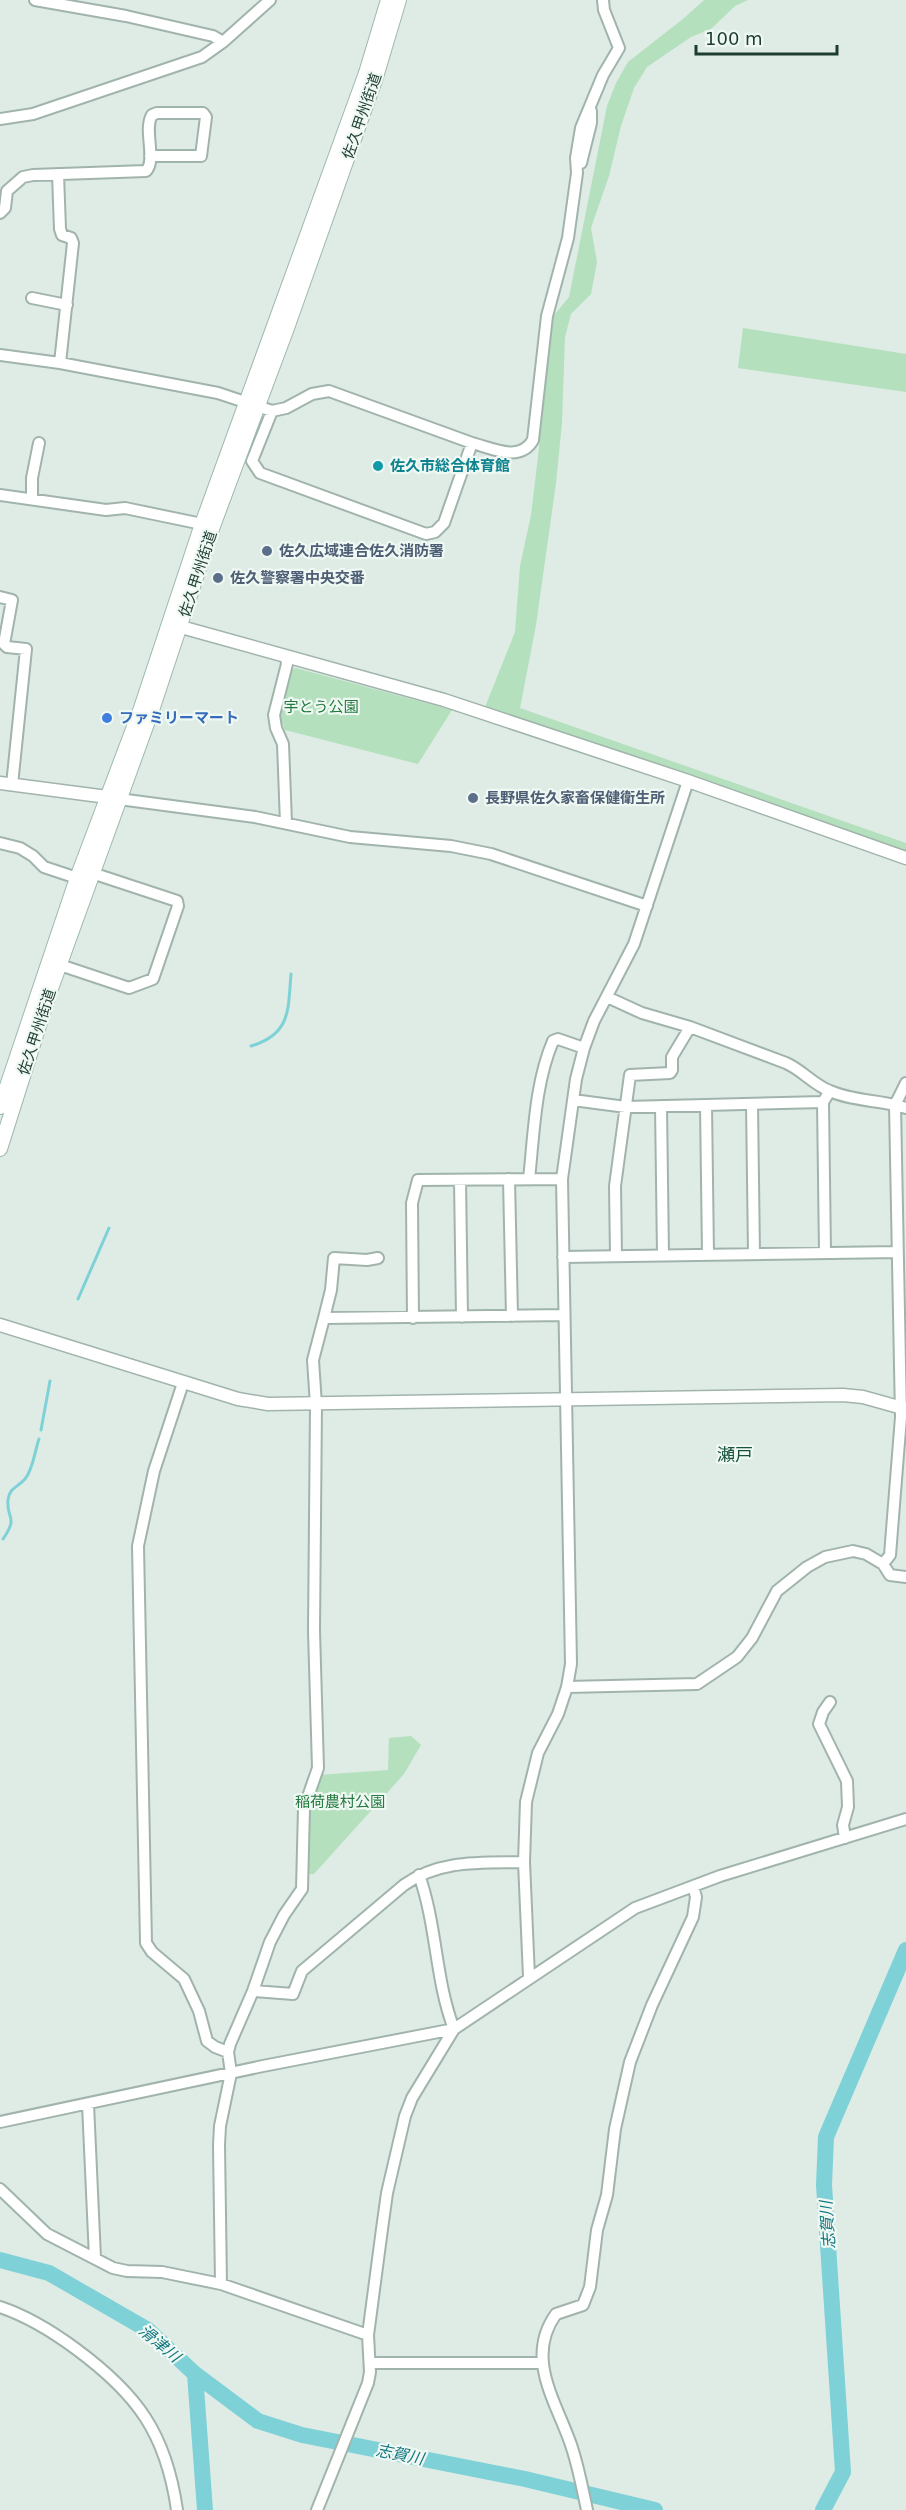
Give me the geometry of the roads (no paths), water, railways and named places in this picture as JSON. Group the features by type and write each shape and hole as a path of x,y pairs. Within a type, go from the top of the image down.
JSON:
{"main road":[{"name":"佐久甲州街道","path":"54,963 76,878 113,798 181,627 252,404 366,73 388,0"},
{"name":"佐久甲州街道","path":"0,1107 54,963 92,873 113,798 202,524 252,404 376,77 399,0"},
{"name":"佐久甲州街道","path":"0,1149 10,1077"}],"street":[{"path":"35,0 137,19 213,36 223,42"},
{"path":"0,119 33,114 202,57 223,42 270,0"},
{"path":"0,355 60,363 218,393 272,411 286,408 312,394 328,391 472,443 516,453 525,450 533,440 547,316 568,238 578,173 591,123 591,108 603,75 619,48 604,10 603,0"},
{"path":"0,213 5,208 7,191 23,177 146,171 150,168 149,123 152,115 157,113 204,113 206,117 201,156 150,156"},
{"path":"58,174 60,229 62,235 71,238 73,243 60,363"},
{"path":"32,298 67,305"},
{"path":"272,411 252,461 260,473 426,534 435,532 444,523 472,443"},
{"path":"32,498 32,478 39,443"},
{"path":"0,495 106,510 125,508 202,524"},
{"path":"0,597 12,600 4,644 7,647 26,650 6,784 230,813 350,837 468,848 647,906"},
{"path":"181,627 444,700 688,781 906,858"},
{"path":"286,657 287,664 274,715 283,749 286,823"},
{"path":"529,1977 524,1862 526,1802 538,1754 558,1714 567,1687 571,1657 562,1179 573,1100 584,1048 594,1021 634,944 688,781"},
{"path":"0,843 20,848 44,867 76,878"},
{"path":"54,963 129,988 153,979 178,906 177,902 92,873"},
{"path":"607,998 642,1013 690,1027 794,1067 830,1091 906,1108"},
{"path":"616,1256 615,1186 630,1075 670,1073 672,1057 690,1027"},
{"path":"529,1179 541,1083 553,1041 558,1039 584,1048"},
{"path":"883,1564 890,1555 893,1538 903,1408 894,1105 906,1083"},
{"path":"825,1253 823,1102 830,1091"},
{"path":"573,1100 626,1107 823,1102"},
{"path":"752,1104 754,1254"},
{"path":"706,1105 708,1255"},
{"path":"661,1106 663,1256"},
{"path":"509,1179 512,1316"},
{"path":"413,1318 412,1203 418,1180 562,1179"},
{"path":"460,1180 462,1317"},
{"path":"563,1257 898,1252"},
{"path":"221,2284 220,2126 231,2073 228,2052 270,1942 284,1915 302,1890 304,1808 318,1768 314,1631 316,1405 313,1360 332,1290 334,1258 367,1260 378,1258"},
{"path":"324,1318 564,1315"},
{"path":"0,1325 183,1383 252,1402 316,1405 843,1395 903,1408"},
{"path":"183,1383 154,1471 138,1546 145,1938 152,1952 184,1979 199,2011 207,2041 228,2052"},
{"path":"567,1687 697,1684 736,1657 752,1638 777,1591 807,1567 825,1557 853,1551 866,1554 883,1564 890,1575 906,1577"},
{"path":"830,1702 819,1724 846,1781 848,1807 843,1825 845,1838"},
{"path":"0,2122 454,2029 635,1908 693,1886 906,1819"},
{"path":"253,1991 293,1994 302,1971 419,1875 445,1865 524,1862"},
{"path":"317,2510 368,2383 370,2363 368,2335 387,2193 405,2116 412,2098 454,2029 441,1985 434,1935 419,1875"},
{"path":"587,2510 570,2440 549,2393 542,2362 553,2317 583,2305 590,2287 597,2230 607,2195 615,2129 630,2062 652,2005 693,1917 696,1897 693,1886"},
{"path":"88,2104 94,2258"},
{"path":"0,2189 47,2234 121,2271 162,2272 221,2284 368,2335"},
{"path":"0,2307 32,2321 67,2343 103,2369 132,2397 152,2426 161,2449 177,2510"},
{"path":"370,2363 542,2362"}],"waterway":[{"path":"251,1046 274,1035 285,1019 291,974"},
{"path":"78,1299 109,1228"},
{"path":"41,1430 50,1381"},
{"path":"3,1539 11,1522 9,1496 12,1490 28,1475 39,1439"},
{"name":"志賀川","path":"823,2510 843,2472 824,2185 826,2137 906,1950"},
{"name":"志賀川","path":"0,2260 49,2273 148,2330 195,2374 258,2421 302,2435 525,2479 655,2510"},
{"name":"滑津川","path":"195,2374 205,2510"}],"place":[{"name":"佐久市総合体育館","path":"378,466"},
{"name":"佐久広域連合佐久消防署","path":"267,551"},
{"name":"佐久警察署中央交番","path":"218,578"},
{"name":"ファミリーマート","path":"107,718"},
{"name":"長野県佐久家畜保健衛生所","path":"473,798"}],"district":[{"name":"瀬戸","path":"735,1455"}],"park label":[{"name":"宇とう公園","path":"321,707"},
{"name":"稲荷農村公園","path":"340,1802"}]}
